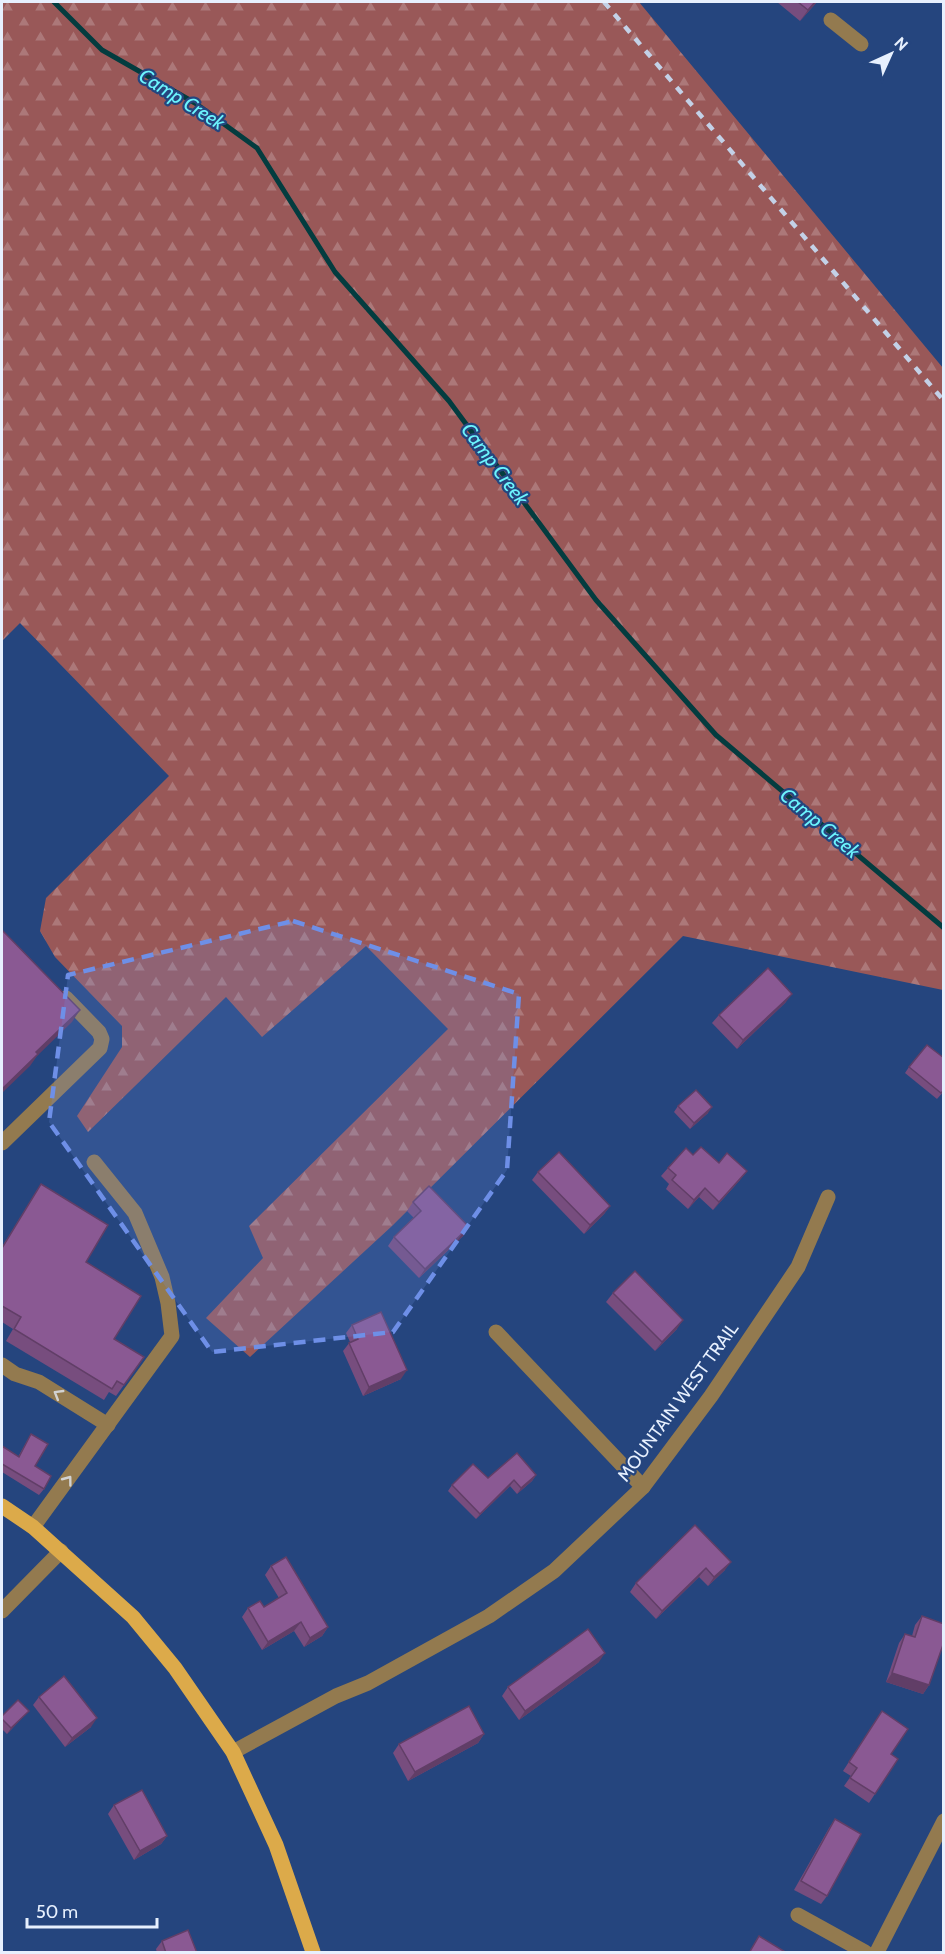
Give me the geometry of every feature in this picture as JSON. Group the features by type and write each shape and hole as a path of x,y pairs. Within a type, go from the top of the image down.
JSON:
{"main road":[{"path":"2,1506 33,1527 133,1617 175,1668 232,1752 276,1845 314,1953"}],"street":[{"path":"831,20 861,45"},
{"path":"2,1143 100,1048 102,1039 99,1032 58,989"},
{"path":"33,1527 172,1336 162,1277 135,1213 94,1162"},
{"name":"MOUNTAIN WEST TRAIL","path":"232,1752 336,1696 368,1683 489,1616 554,1571 643,1487 711,1396 798,1267 828,1197"},
{"path":"495,1332 643,1487"},
{"path":"3,1369 39,1382 108,1425"},
{"path":"2,1611 61,1551"},
{"path":"877,1953 944,1821"},
{"path":"798,1915 865,1953"}],"highlighted area":[{"path":"293,921 519,994 507,1170 393,1332 212,1352 49,1122 68,975"}],"green space":[{"path":"2,2 639,2 943,368 943,990 683,936 392,1226 250,1357 206,1318 263,1258 249,1226 448,1029 366,946 262,1037 226,997 88,1132 77,1116 122,1047 122,1026 55,957 40,931 46,898 169,776 20,623 2,641"}],"building":[{"path":"798,2 815,2 808,10"},
{"path":"2,930 80,1010 36,1052 38,1054 2,1089"},
{"path":"768,968 792,994 743,1040 719,1015"},
{"path":"927,1045 944,1058 944,1090 941,1093 909,1067"},
{"path":"696,1090 712,1107 694,1123 678,1106"},
{"path":"701,1147 719,1163 727,1153 747,1171 719,1202 705,1188 694,1200 672,1180 676,1175 668,1168 686,1148 693,1155"},
{"path":"559,1152 610,1206 590,1225 538,1172"},
{"path":"41,1184 108,1225 86,1262 141,1296 114,1339 144,1357 124,1385 117,1381 112,1389 14,1329 21,1317 2,1306 2,1248"},
{"path":"429,1186 469,1227 425,1269 394,1237 421,1211 413,1202"},
{"path":"635,1271 683,1320 662,1342 613,1293"},
{"path":"381,1312 407,1370 369,1387 349,1343 358,1339 352,1325"},
{"path":"31,1434 48,1444 35,1466 51,1476 44,1489 2,1464 2,1446 19,1457"},
{"path":"517,1453 536,1475 521,1488 514,1480 480,1514 452,1485 473,1464 488,1478"},
{"path":"695,1525 731,1562 714,1577 706,1568 662,1611 636,1583"},
{"path":"286,1557 328,1627 310,1638 301,1622 268,1642 248,1608 260,1601 264,1607 287,1593 271,1566"},
{"path":"922,1616 944,1624 944,1642 929,1685 892,1673 905,1634 915,1637"},
{"path":"588,1629 605,1653 525,1711 508,1687"},
{"path":"64,1676 97,1718 72,1738 39,1697"},
{"path":"18,1700 29,1711 11,1728 2,1716"},
{"path":"469,1706 484,1734 415,1772 399,1744"},
{"path":"882,1711 908,1729 891,1754 898,1759 875,1794 850,1778 857,1768 849,1762"},
{"path":"142,1790 167,1836 140,1851 114,1805"},
{"path":"835,1819 861,1834 827,1896 801,1881"},
{"path":"188,1930 197,1953 166,1953 162,1941"},
{"path":"759,1936 787,1953 749,1953"}],"waterway":[{"name":"Camp Creek","path":"54,2 102,50 195,103 257,148 335,272 449,401 596,600 716,735 944,928"}],"railway":[{"path":"604,2 944,401"}]}
